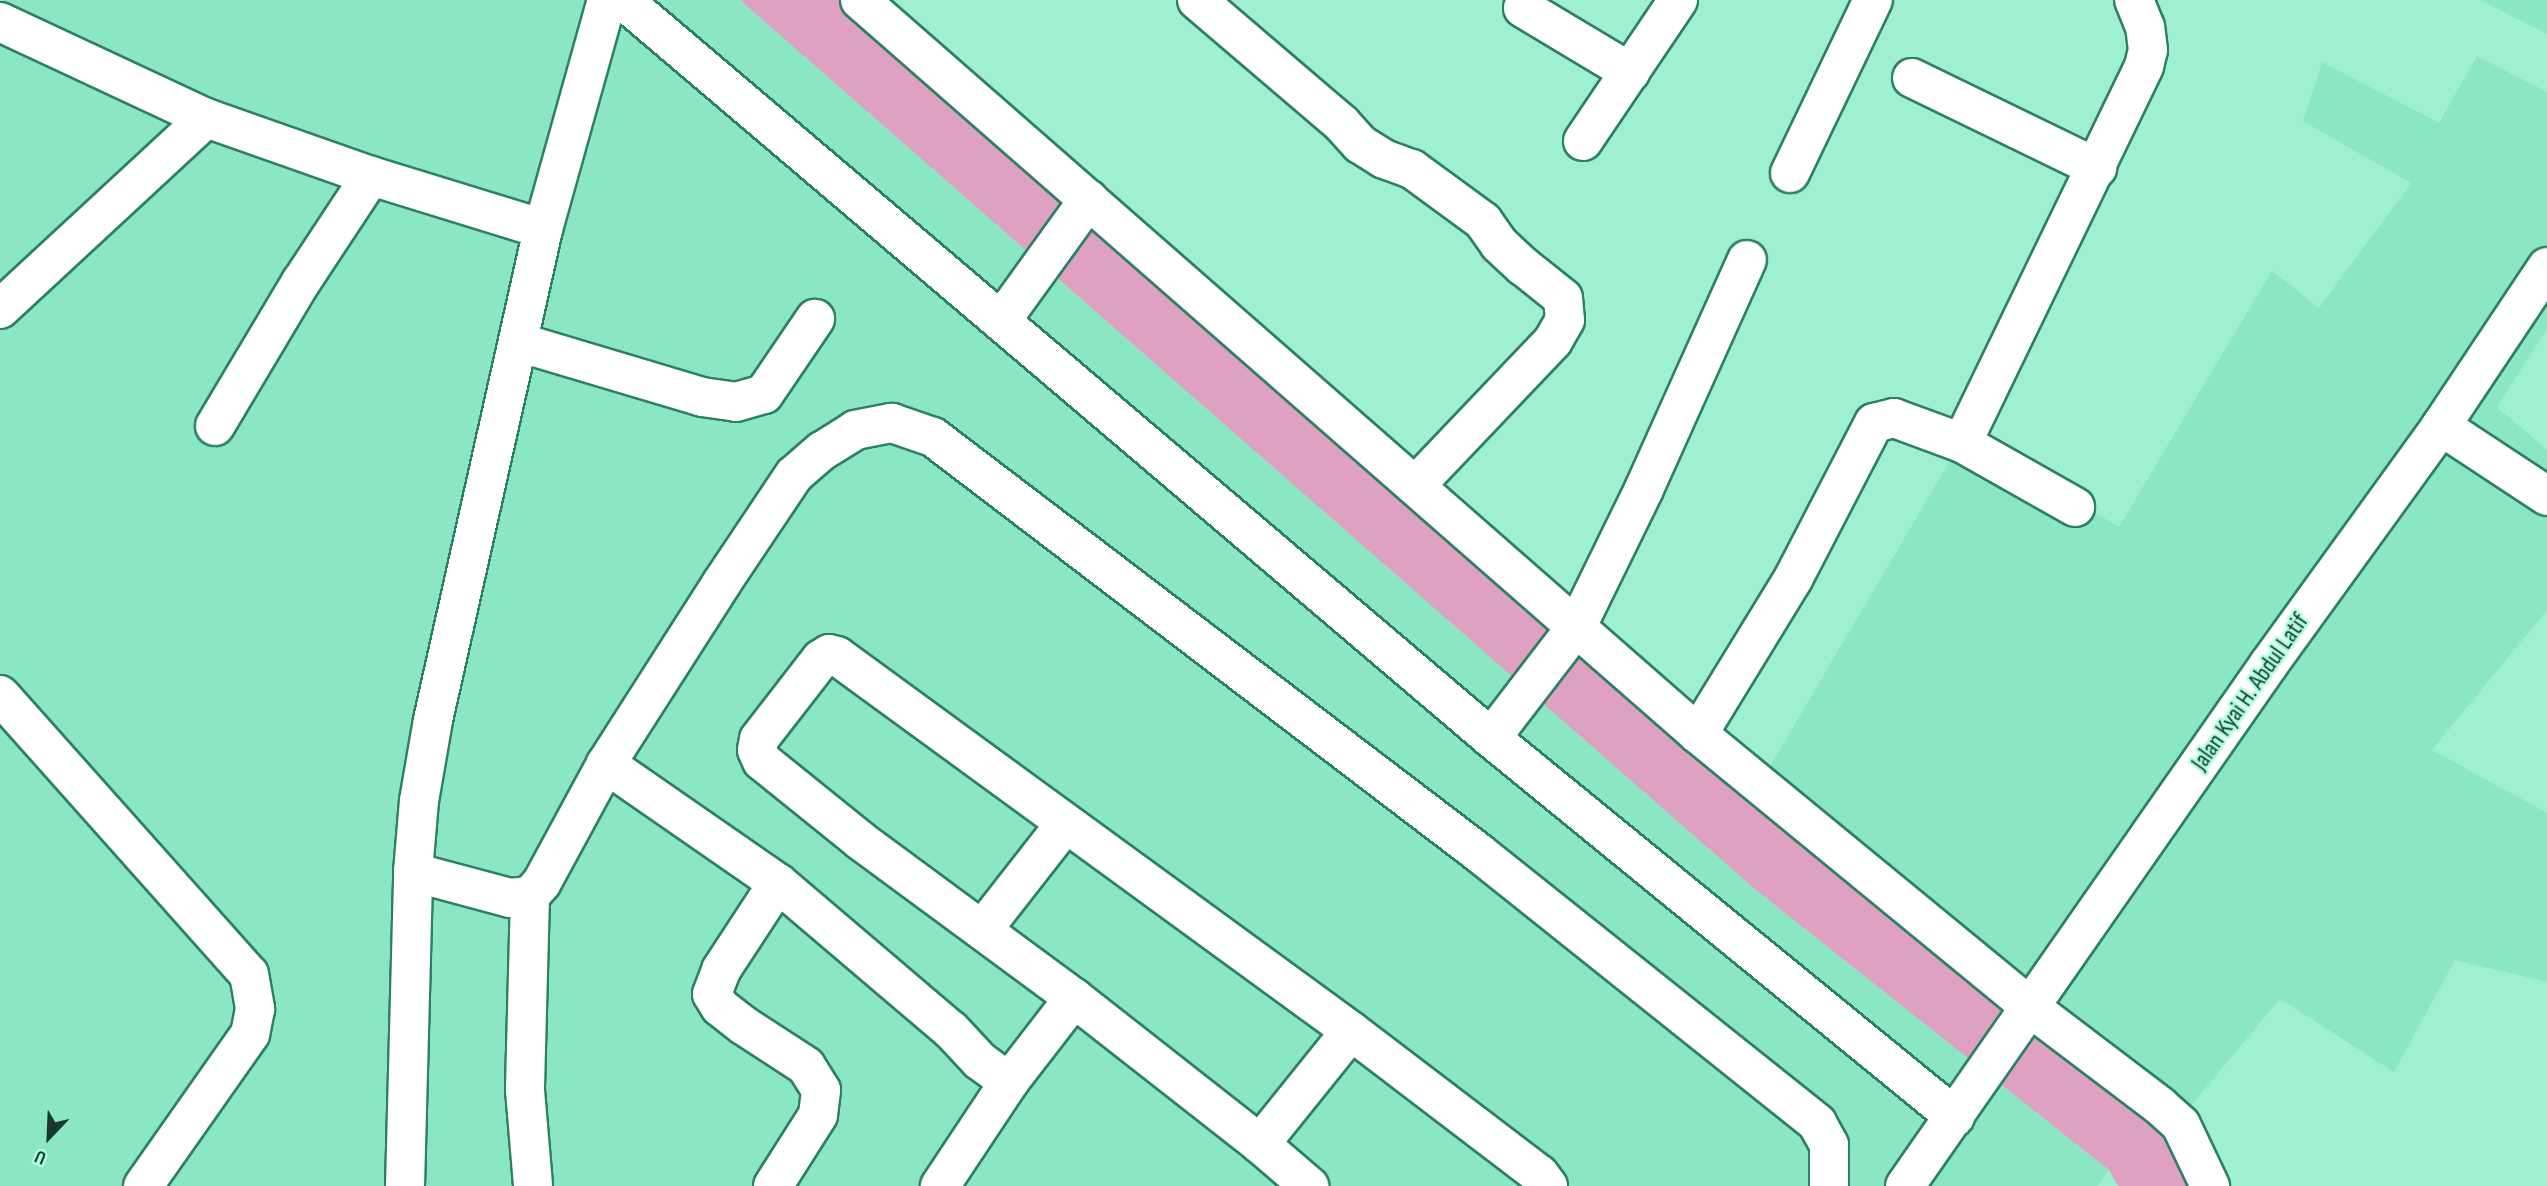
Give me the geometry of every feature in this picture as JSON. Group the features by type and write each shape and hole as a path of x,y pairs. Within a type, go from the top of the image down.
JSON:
{"street":[{"path":"405,1186 413,872 419,801 433,720 543,229 607,0"},
{"path":"623,0 1491,738 1955,1117"},
{"path":"860,0 1698,734 2031,1008 2181,1125 2210,1186"},
{"path":"1196,0 1342,124 1360,144 1384,159 1412,169 1483,221 1499,244 1522,267 1563,298 1565,320 1553,341 1415,486"},
{"path":"1583,141 1678,0"},
{"path":"1790,173 1873,0"},
{"path":"1962,443 2130,99 2148,50 2144,27 2134,0"},
{"path":"1523,8 1630,72"},
{"path":"0,22 206,118 371,176 543,229"},
{"path":"1912,78 2097,168"},
{"path":"0,309 206,118"},
{"path":"215,426 301,282 371,176"},
{"path":"1002,321 1089,199"},
{"path":"1491,738 1577,626 1639,500 1747,260"},
{"name":"Jalan Kyai H. Abdul Latif","path":"1905,1186 2269,664 2441,426 2547,267"},
{"path":"518,342 702,397 736,402 764,394 815,319"},
{"path":"1698,734 1793,579 1874,423 1884,418 1894,418 1962,443 2075,507"},
{"path":"533,1186 525,1090 530,896 542,882 606,764 720,584 794,475 822,451 855,430 892,423 933,437 1479,853 1817,1123 1829,1145 1829,1186"},
{"path":"2441,426 2547,496"},
{"path":"1309,1186 1260,1144 1074,998 861,841 762,761 757,750 759,739 821,659 829,654 837,656 1351,1031 1539,1174 1548,1186"},
{"path":"0,695 249,974 256,1009 250,1034 144,1186"},
{"path":"606,764 778,883 951,1030 980,1061 1009,1082"},
{"path":"983,929 1065,824"},
{"path":"413,872 510,898 530,896"},
{"path":"773,1186 818,1115 821,1090 806,1066 743,1025 720,1007 712,994 721,970 778,883"},
{"path":"940,1186 1009,1082 1074,998"},
{"path":"1260,1144 1351,1031"}],"shaded area":[{"path":"0,0 740,0 1756,890 2109,1170 2098,1186 0,1186"},
{"path":"740,0 866,0 1756,790 2182,1116 2215,1186 2118,1186 2109,1170 1756,890"},
{"path":"2480,0 2547,0 2547,34"},
{"path":"2477,56 2547,92 2547,329 2497,407 2547,450 2547,610 2432,750 2547,813 2547,982 2455,960 2394,1072 2280,999 2182,1116 1756,790 1964,437 2119,527 2272,271 2319,308 2411,183 2303,121 2322,62 2439,123"}]}
